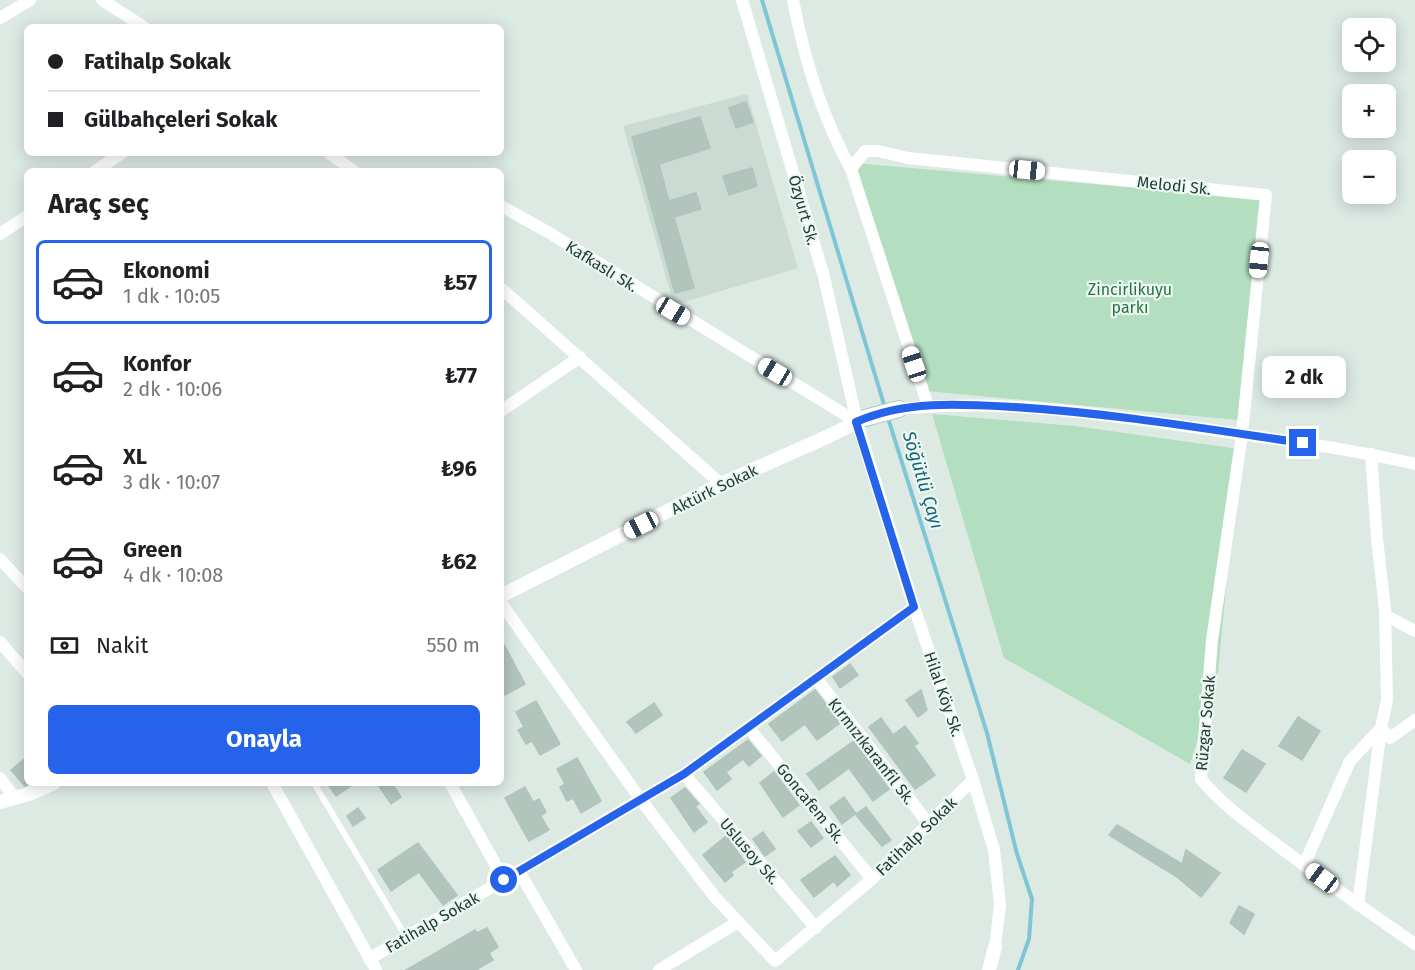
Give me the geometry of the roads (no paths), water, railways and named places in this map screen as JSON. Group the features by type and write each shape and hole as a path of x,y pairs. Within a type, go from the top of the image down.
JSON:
{"main road":[{"path":"861,420 899,409"}],"street":[{"path":"0,18 30,0"},
{"path":"102,0 139,24"},
{"name":"Özyurt Sk.","path":"742,0 824,277 861,420"},
{"path":"793,0 801,40 834,138 850,169 928,406"},
{"name":"Melodi Sk.","path":"850,169 865,151 878,151 908,158 1266,195 1242,434"},
{"path":"100,168 118,156"},
{"path":"333,156 350,168"},
{"name":"Kafkaslı Sk.","path":"504,208 861,420"},
{"path":"0,234 24,218"},
{"path":"504,291 721,484"},
{"path":"504,409 580,357"},
{"path":"899,409 962,404 1077,411 1371,454 1415,464"},
{"name":"Aktürk Sokak","path":"504,594 721,484 861,420"},
{"name":"Hilal Köy Sk.","path":"861,420 914,607 973,780 994,850 1000,905 995,947 989,970"},
{"name":"Rüzgar Sokak","path":"1242,434 1212,640 1201,779 1211,792 1304,865 1415,944"},
{"path":"1358,904 1381,728 1387,700 1385,615 1371,454"},
{"path":"0,559 24,585"},
{"path":"504,607 641,800 714,896 738,922 659,970"},
{"name":"Fatihalp Sokak","path":"372,964 406,937 684,774 914,607"},
{"path":"1385,615 1415,631"},
{"path":"0,642 24,670"},
{"name":"Kırmızıkaranfil Sk.","path":"816,678 928,823"},
{"path":"1381,728 1390,738 1415,720"},
{"name":"Goncafem Sk.","path":"749,728 872,879"},
{"path":"1304,865 1350,760 1381,728"},
{"name":"Uslusoy Sk.","path":"684,774 816,928"},
{"path":"0,778 15,798"},
{"name":"Fatihalp Sokak","path":"738,922 775,961 872,879 973,780"},
{"path":"0,802 46,786"},
{"path":"274,786 372,964"},
{"path":"452,786 504,880"},
{"path":"519,871 576,970"}],"lane":[{"path":"316,786 406,937"}],"waterway":[{"name":"Söğütlü Çayı","path":"762,0 885,408"},
{"name":"Söğütlü Çayı","path":"888,418 987,733 1017,854 1032,899 1029,939 1018,970"}],"park label":[{"name":"Zincirlikuyu parkı","path":"1130,298"}]}
